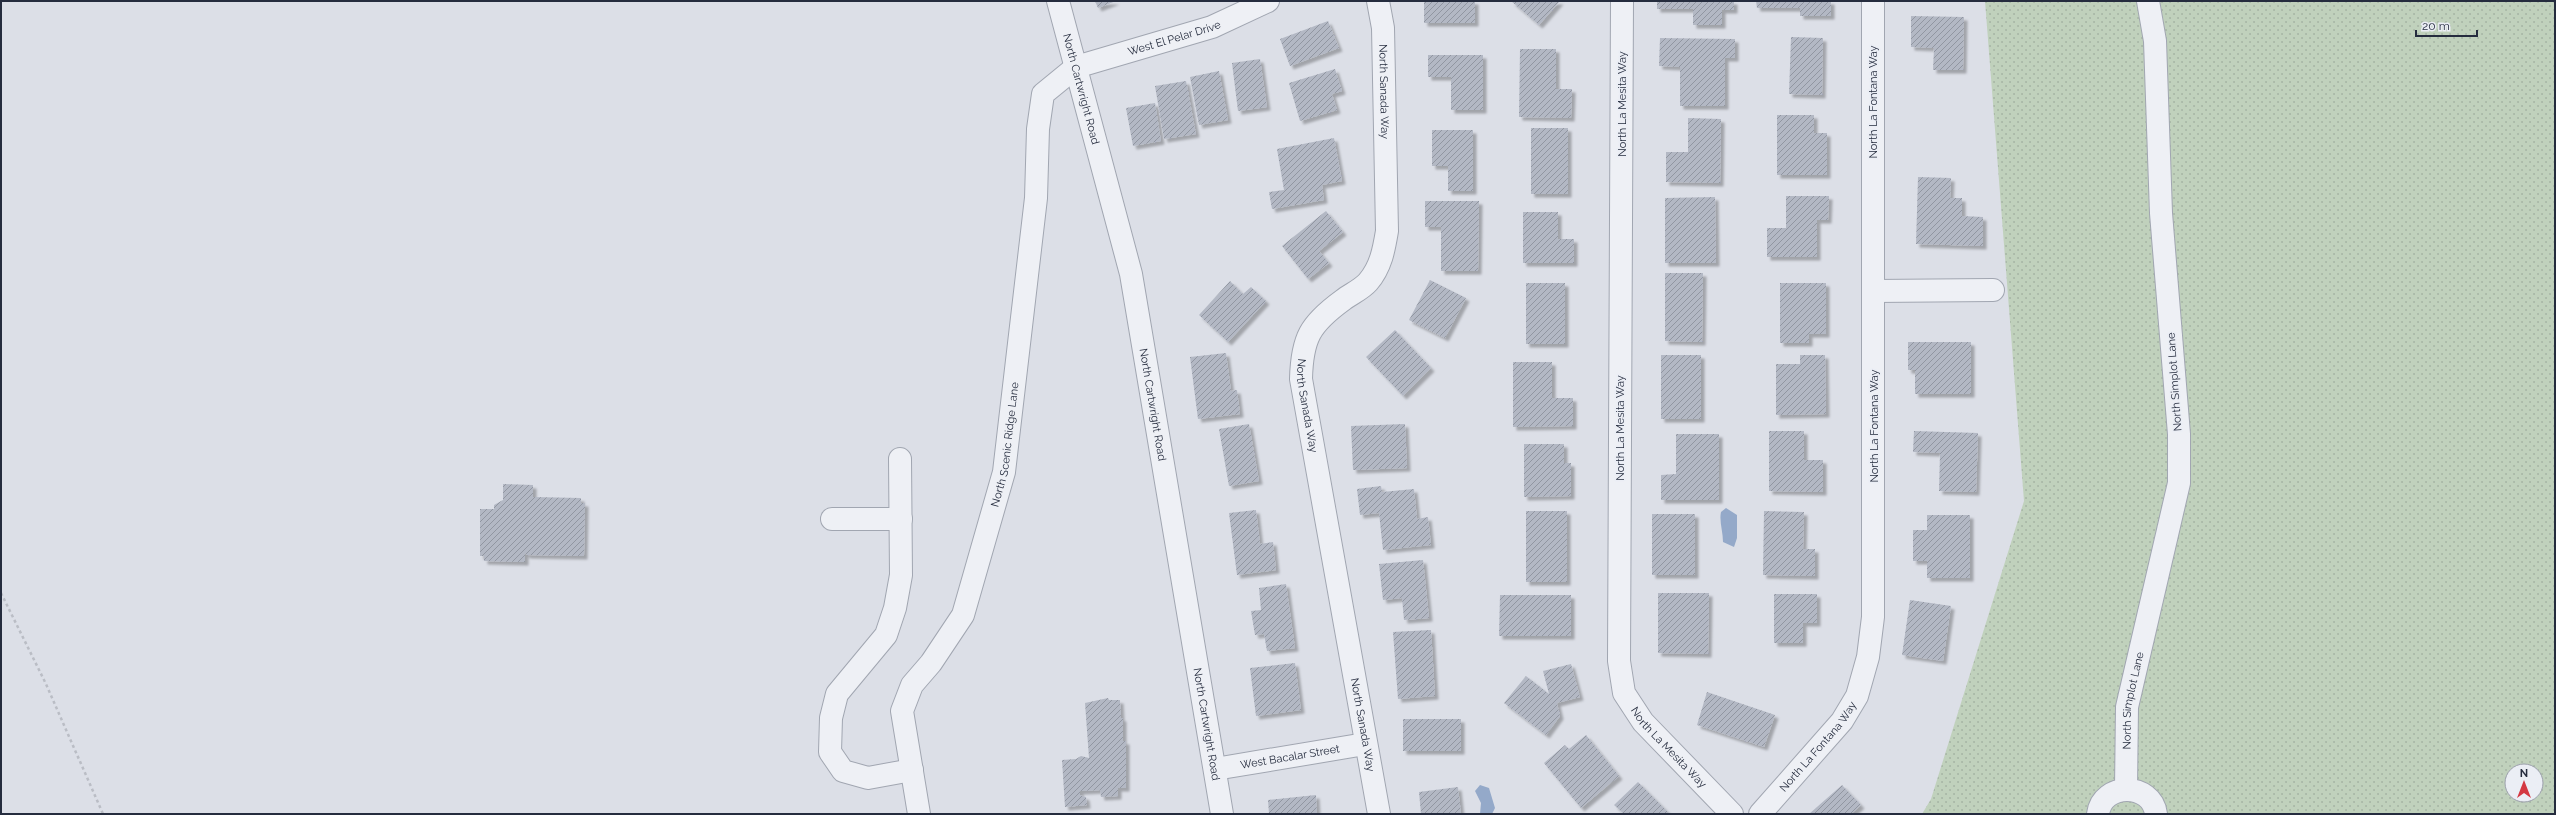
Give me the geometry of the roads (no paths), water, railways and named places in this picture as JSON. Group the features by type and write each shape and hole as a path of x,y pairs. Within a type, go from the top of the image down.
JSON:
{"street":[{"name":"North Cartwright Road","path":"1058,1 1131,274 1222,814"},
{"name":"West El Pelar Drive","path":"1076,67 1212,27 1268,1"},
{"name":"North Sanada Way","path":"1378,1 1383,28 1388,231 1383,257 1368,282 1339,303 1313,326 1301,352 1301,379 1364,744 1378,814"},
{"name":"North La Mesita Way","path":"1622,1 1619,661 1624,693 1643,722 1732,814"},
{"name":"North La Fontana Way","path":"1760,814 1842,721 1857,696 1868,656 1873,617 1873,1"},
{"name":"North Simplot Lane","path":"2126,789 2127,707 2179,483 2179,434 2161,213 2156,41 2148,1"},
{"name":"North Scenic Ridge Lane","path":"919,814 902,711 912,685 931,663 963,615 1004,472 1036,198 1038,128 1043,94 1076,67"},
{"path":"1874,291 1993,290"},
{"path":"900,459 901,575 895,608 886,635 837,694 831,718 830,752 843,771 868,778 912,770"},
{"path":"832,519 901,519"},
{"name":"West Bacalar Street","path":"1215,770 1364,744"},
{"path":"2098,814 2102,802 2108,795 2126,789 2144,795 2151,802 2156,814"}],"water":[{"path":"1726,508 1737,515 1737,538 1734,547 1723,542 1721,512"},
{"path":"1480,785 1489,788 1495,808 1492,814 1480,814 1481,803 1475,791"}]}
